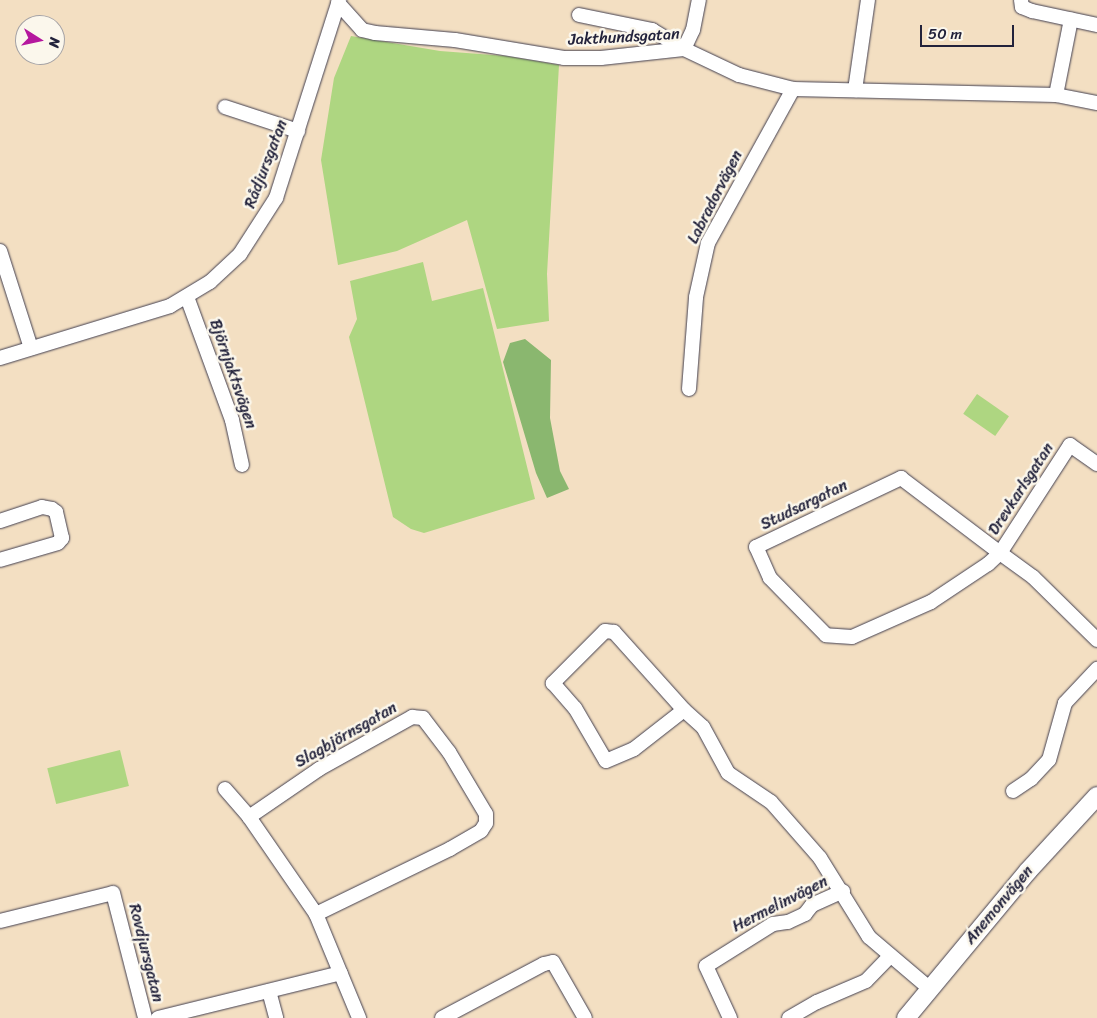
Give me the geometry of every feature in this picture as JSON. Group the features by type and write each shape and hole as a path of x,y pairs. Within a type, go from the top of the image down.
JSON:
{"street":[{"path":"579,15 652,30 684,49 693,30 699,0"},
{"path":"855,90 868,0"},
{"path":"1020,0 1022,7 1027,9 1097,24"},
{"name":"Jakthundsgatan","path":"339,1 362,30 455,40 548,56 601,58 684,49 739,75 794,89 1056,95 1097,103"},
{"name":"Rådjursgatan","path":"0,358 148,314 187,297 225,270 260,228 276,198 339,1"},
{"path":"1056,95 1071,19"},
{"name":"Labradorvägen","path":"690,389 696,297 708,243 794,89"},
{"path":"225,107 298,131"},
{"path":"0,251 31,348"},
{"name":"Björnjaktsvägen","path":"187,297 234,427 242,464"},
{"name":"Drevkarlsgatan","path":"1000,553 1070,445 1097,464"},
{"name":"Studsargatan","path":"1000,553 970,578 932,602 852,637 826,635 770,578 756,547 901,478 1033,577 1097,640"},
{"path":"0,519 42,507 52,509 56,512 62,538 58,543 0,560"},
{"name":"Hermelinvägen","path":"684,710 634,748 606,761 575,708 553,683 605,631 614,632 684,710 703,728 728,773 771,802 820,858 843,891 869,937 930,988"},
{"path":"1013,791 1031,779 1049,760 1065,703 1097,669"},
{"name":"Slagbjörnsgatan","path":"249,818 319,769 412,716 428,722 444,744 486,814 486,823 481,831 443,853 316,914"},
{"path":"225,789 249,818 316,914 359,1018"},
{"name":"Anemonvägen","path":"906,1018 1028,871 1097,796"},
{"name":"Hermelinvägen","path":"730,1018 706,966 773,924 788,922 805,914 812,905 843,891"},
{"name":"Rovdjursgatan","path":"0,921 112,893 145,1018"},
{"path":"789,1018 817,1002 866,981 890,956"},
{"path":"442,1018 544,964 553,962 585,1018"},
{"name":"Rovdjursgatan","path":"158,1018 341,973"},
{"path":"269,992 276,1018"}],"green space":[{"path":"351,36 440,51 506,56 559,65 547,274 549,321 497,329 467,220 397,251 338,265 321,160 334,78"},
{"path":"423,262 432,301 483,288 535,499 424,533 411,529 393,517 349,337 357,319 350,281"},
{"path":"525,339 551,360 550,418 560,471 569,489 547,498 536,473 503,362 510,343"},
{"path":"977,394 1009,416 995,436 963,414"},
{"path":"120,750 129,786 56,804 47,768"}]}
